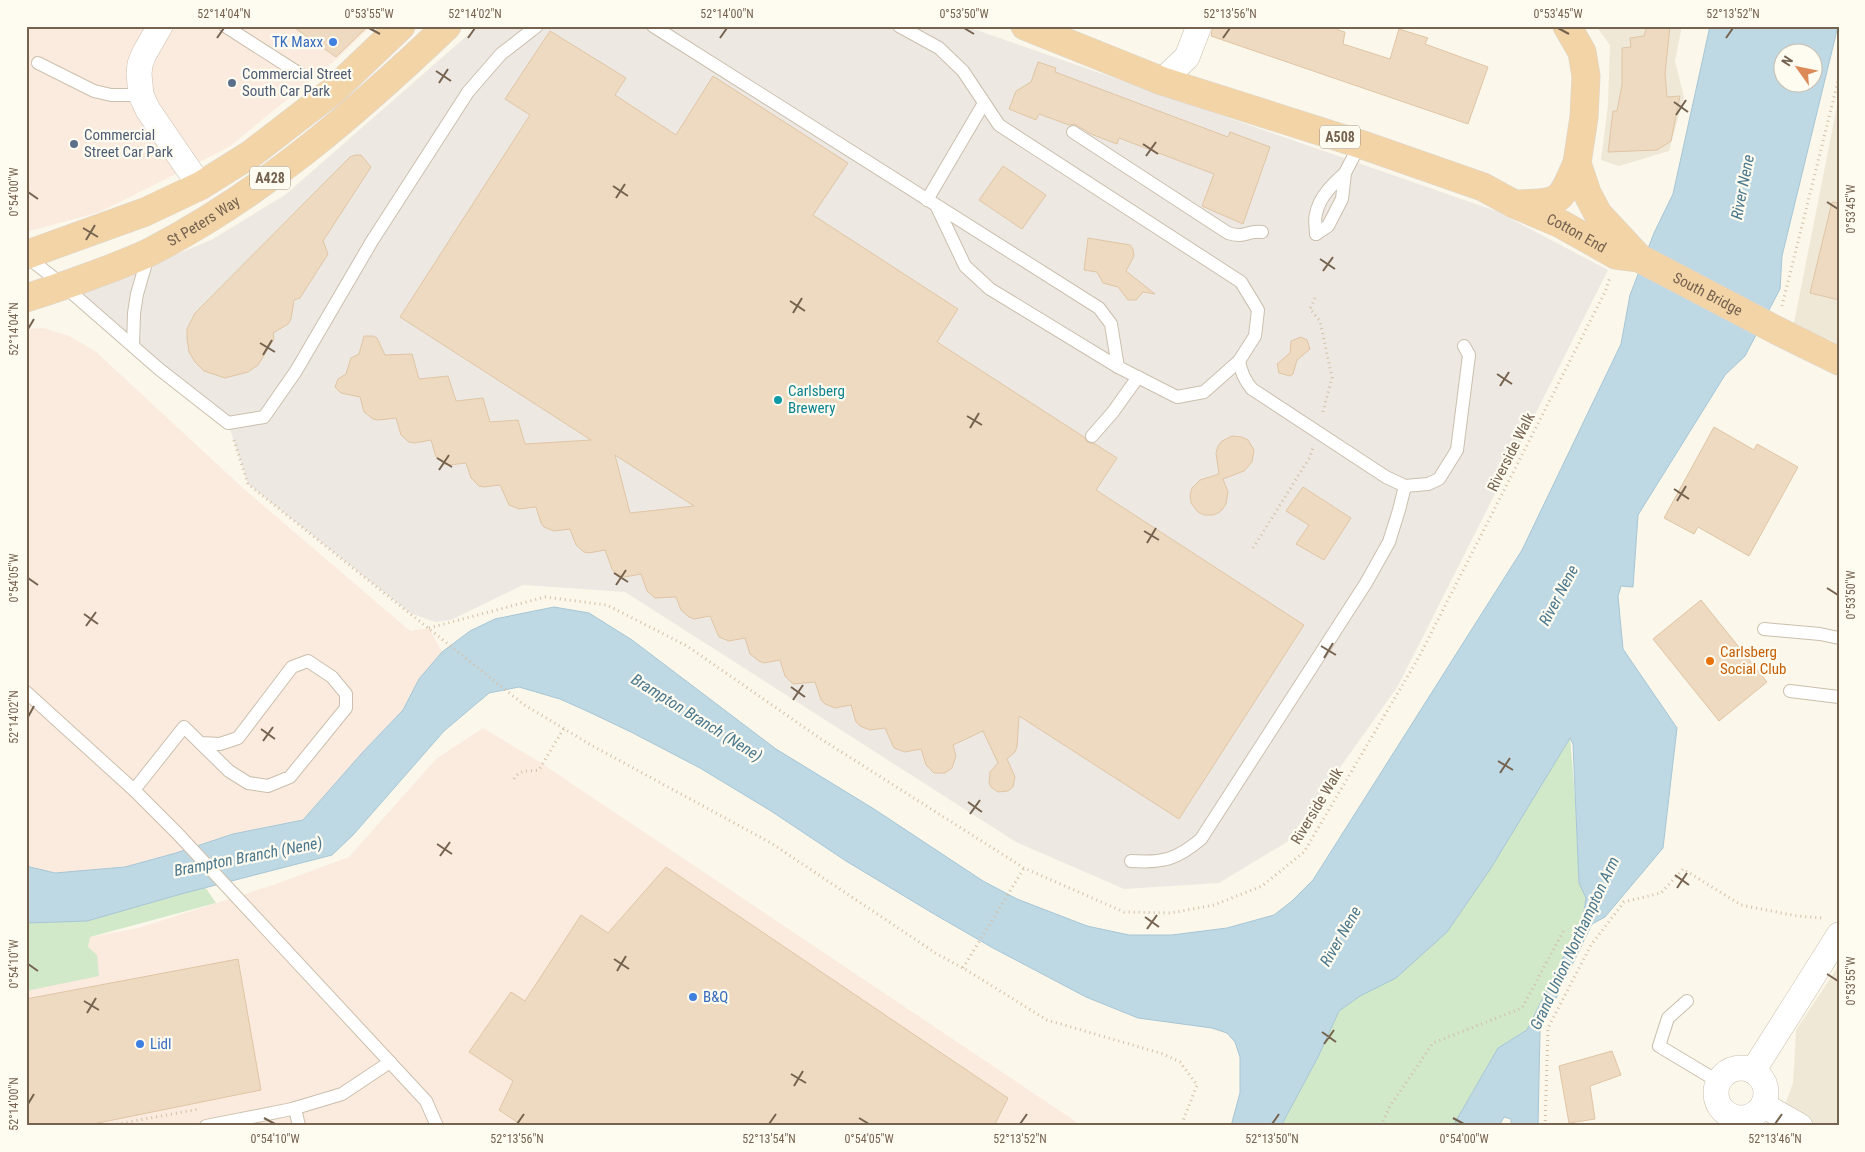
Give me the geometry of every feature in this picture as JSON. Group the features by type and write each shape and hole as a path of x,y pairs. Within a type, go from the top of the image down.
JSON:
{"highway":[{"name":"St Peters Way","path":"26,255 145,212 200,186 250,154 334,90 400,26"},
{"name":"St Peters Way","path":"26,298 64,286 148,253 211,219 278,172 343,120 447,26"},
{"name":"A508","path":"1025,26 1162,81 1360,144 1483,187 1514,204 1549,203 1560,196 1577,163 1584,117 1586,76 1582,52 1567,26"},
{"name":"A508","path":"1577,163 1587,193 1598,214 1628,257"},
{"name":"Cotton End","path":"1514,204 1561,224 1628,257"},
{"name":"South Bridge","path":"1628,257 1776,330"},
{"name":"A508","path":"1776,330 1839,361"}],"street":[{"path":"1162,81 1187,56 1199,26"},
{"path":"149,30 140,64 141,95 148,110 200,186"},
{"path":"1752,1071 1835,927"},
{"path":"1739,1068 1752,1071 1760,1076 1764,1084 1766,1092 1763,1105 1751,1116 1723,1120 1716,1092 1719,1082 1725,1074 1733,1070 1739,1068"},
{"path":"1763,1105 1800,1126"}],"lane":[{"path":"225,26 300,74"},
{"path":"26,255 133,346 228,423 264,417 296,371 372,241 468,92 501,54 537,26"},
{"path":"653,26 1099,308 1112,324 1118,367"},
{"path":"899,26 939,48 963,71 999,125 1241,282 1258,310 1255,336 1240,361 1204,392 1177,397 1118,367 990,289 965,266 932,204"},
{"path":"38,64 94,90 111,95 141,95"},
{"path":"932,204 984,104"},
{"path":"1073,132 1228,233 1243,236 1254,231 1262,232"},
{"path":"1345,173 1342,199 1328,226 1316,234 1316,214 1323,198 1328,189 1345,173 1360,144"},
{"path":"133,346 136,294 148,253"},
{"path":"1240,361 1241,372 1245,381 1252,389 1386,477 1405,486 1428,484 1439,478 1457,450 1470,355 1464,346"},
{"path":"1092,436 1113,412 1138,377"},
{"path":"1130,861 1167,859 1184,852 1201,839 1366,583 1389,542 1405,486"},
{"path":"1764,630 1820,634 1839,638"},
{"path":"134,790 184,727 229,771 248,782 268,786 290,777 346,708 346,694 332,677 308,661 292,667 238,738 220,744 201,743"},
{"path":"1790,691 1839,697"},
{"path":"26,692 50,711 178,834 426,1102 437,1126"},
{"path":"1687,1001 1668,1018 1659,1046 1719,1082"},
{"path":"206,1126 241,1123 342,1094 390,1062"},
{"path":"295,1108 299,1126"}],"path":[{"path":"1776,330 1839,77"},
{"name":"Riverside Walk","path":"429,628 545,597 607,604 687,646 821,739 1024,868 1124,912 1171,913 1214,905 1262,886 1304,852 1419,657 1605,292 1628,257"},
{"path":"228,423 248,484 523,704 771,843 937,954 1047,1020 1163,1054 1180,1062 1197,1085 1181,1126"},
{"path":"514,780 518,773 523,771 539,770 564,728"},
{"path":"963,968 1024,868"},
{"path":"1545,1126 1548,1028 1591,945 1624,902 1661,893 1683,869 1741,905 1797,916 1835,927"},
{"path":"1381,1126 1390,1106 1433,1043 1522,1008 1564,930"}],"shaded area":[{"path":"26,26 371,26 339,57 229,147 100,212 26,232"},
{"path":"478,26 965,26 1496,211 1608,270 1398,686 1287,842 1219,883 1124,889 1016,842 625,592 523,585 451,620 435,622 410,613 248,484 228,423 75,296 211,240 285,195"},
{"path":"1596,26 1682,26 1675,61 1684,97 1669,151 1619,166 1601,160 1608,105 1610,45"},
{"path":"1839,96 1839,344 1794,323"},
{"path":"44,328 69,336 95,351 244,489 410,631 429,628 442,652 419,679 403,710 303,820 233,834 176,853 125,867 55,873 26,866 26,329"},
{"path":"483,728 538,761 1075,1121 1079,1126 26,1126 26,954 36,947 138,928 276,884 349,857 436,759"},
{"path":"1839,965 1839,1126 1777,1126 1793,1083 1796,1030"}],"green space":[{"path":"1570,737 1579,883 1586,898 1583,918 1527,1030 1498,1048 1453,1126 1281,1126 1318,1057 1339,1011 1447,932 1491,868"},
{"path":"205,887 216,903 90,937 88,947 97,955 99,976 26,991 26,923 87,921"}],"water":[{"path":"1710,26 1838,26 1822,92 1822,42 1772,42 1772,92 1822,92 1782,256 1780,289 1745,356 1725,375 1638,515 1633,587 1621,586 1618,596 1623,649 1677,728 1663,848 1605,917 1592,924 1540,1031 1538,1126 1511,1126 1511,1119 1504,1117 1499,1126 1453,1126 1498,1048 1527,1030 1583,918 1586,898 1579,883 1573,744 1570,738 1491,868 1447,932 1396,978 1360,996 1339,1011 1318,1057 1281,1126 1231,1126 1240,1093 1240,1057 1235,1042 1227,1033 1212,1028 1138,1018 1086,997 993,948 934,914 846,861 771,811 700,768 631,732 560,699 519,687 489,693 444,731 353,835 332,855 181,894 87,921 26,923 26,866 55,873 125,867 176,853 233,834 303,820 403,710 419,679 442,652 470,631 495,619 554,607 589,613 632,640 776,749 874,809 983,881 1017,899 1087,926 1129,935 1172,935 1227,928 1274,915 1292,901 1313,880 1522,550 1621,344 1630,295 1654,233 1673,194"}],"building":[{"name":"TK Maxx","path":"292,26 368,26 336,57"},
{"path":"1213,26 1339,26 1338,30 1345,32 1343,44 1390,59 1399,29 1428,38 1425,44 1488,67 1468,124 1211,36"},
{"path":"1647,26 1670,26 1665,73 1667,97 1680,96 1671,141 1657,150 1608,152 1613,111 1617,111 1622,85 1622,48 1631,47 1630,38 1644,36"},
{"name":"Carlsberg Brewery","path":"550,31 626,78 615,95 676,135 713,76 848,163 813,215 958,309 937,342 1084,437 1087,442 1095,444 1117,458 1096,490 1304,625 1179,819 1019,716 1017,747 1015,752 1007,759 1015,777 1013,787 1008,791 998,792 989,783 990,772 998,763 983,731 953,745 956,756 952,768 945,773 934,773 926,765 921,749 905,752 894,748 885,728 870,730 856,722 851,705 835,708 825,704 821,700 815,682 793,684 785,676 780,660 764,663 750,654 745,638 729,641 719,637 710,616 694,619 689,617 681,610 676,597 655,598 647,591 641,574 625,577 615,573 605,550 584,552 576,545 570,529 554,531 544,527 536,507 519,509 509,505 500,485 479,486 471,478 466,463 444,464 436,457 431,440 415,443 409,442 401,435 396,418 373,419 364,412 360,397 341,393 335,387 338,379 346,374 351,358 359,354 364,336 373,336 377,338 385,355 412,354 419,379 448,376 456,401 483,398 490,422 518,420 525,444 591,440 400,317 530,115 505,99","holes":["615,455 694,506 630,513"]},
{"path":"1038,62 1056,68 1055,72 1228,137 1230,132 1270,147 1243,224 1202,206 1214,174 1119,138 1117,144 1091,134 1074,124 1069,125 1039,114 1036,120 1009,109 1016,91 1031,82"},
{"path":"361,155 371,167 323,241 328,254 300,298 294,300 291,319 288,324 273,333 274,339 258,365 248,372 225,378 204,371 189,352 187,329 195,313 350,157"},
{"path":"1003,166 1046,195 1022,229 979,200"},
{"path":"1832,202 1839,203 1839,300 1810,293"},
{"path":"1088,238 1130,245 1134,256 1126,271 1155,294 1143,292 1136,300 1128,300 1118,287 1103,283 1097,272 1084,270"},
{"path":"1301,337 1307,340 1310,349 1297,360 1293,374 1290,376 1279,373 1277,364 1290,353 1291,341"},
{"path":"1714,427 1754,450 1757,444 1798,467 1749,556 1698,527 1694,534 1664,518"},
{"path":"1232,436 1248,440 1254,450 1252,462 1244,471 1223,479 1228,492 1226,504 1218,513 1204,515 1198,512 1191,503 1190,495 1192,488 1200,480 1219,474 1216,453 1218,446 1222,441"},
{"path":"1303,487 1351,518 1324,560 1296,544 1309,525 1286,511"},
{"name":"Carlsberg Social Club","path":"1701,600 1767,682 1719,721 1653,639"},
{"name":"B&Q","path":"666,867 1008,1098 994,1126 523,1126 499,1110 513,1081 469,1052 511,992 525,1001 581,915 608,933"},
{"name":"Lidl","path":"238,959 261,1090 83,1126 26,1126 26,999"},
{"path":"1612,1051 1621,1075 1590,1086 1595,1119 1569,1123 1559,1066"}],"place":[{"name":"TK Maxx","path":"333,42"},
{"name":"Commercial Street South Car Park","path":"232,83"},
{"name":"Commercial Street Car Park","path":"74,144"},
{"name":"Carlsberg Brewery","path":"778,400"},
{"name":"Carlsberg Social Club","path":"1710,661"},
{"name":"B&Q","path":"693,997"},
{"name":"Lidl","path":"140,1044"}],"water label":[{"name":"River Nene","path":"1742,187"},
{"name":"River Nene","path":"1558,595"},
{"name":"Brampton Branch (Nene)","path":"697,717"},
{"name":"Brampton Branch (Nene)","path":"248,856"},
{"name":"River Nene","path":"1340,936"},
{"name":"Grand Union Northampton Arm","path":"1574,943"}]}
